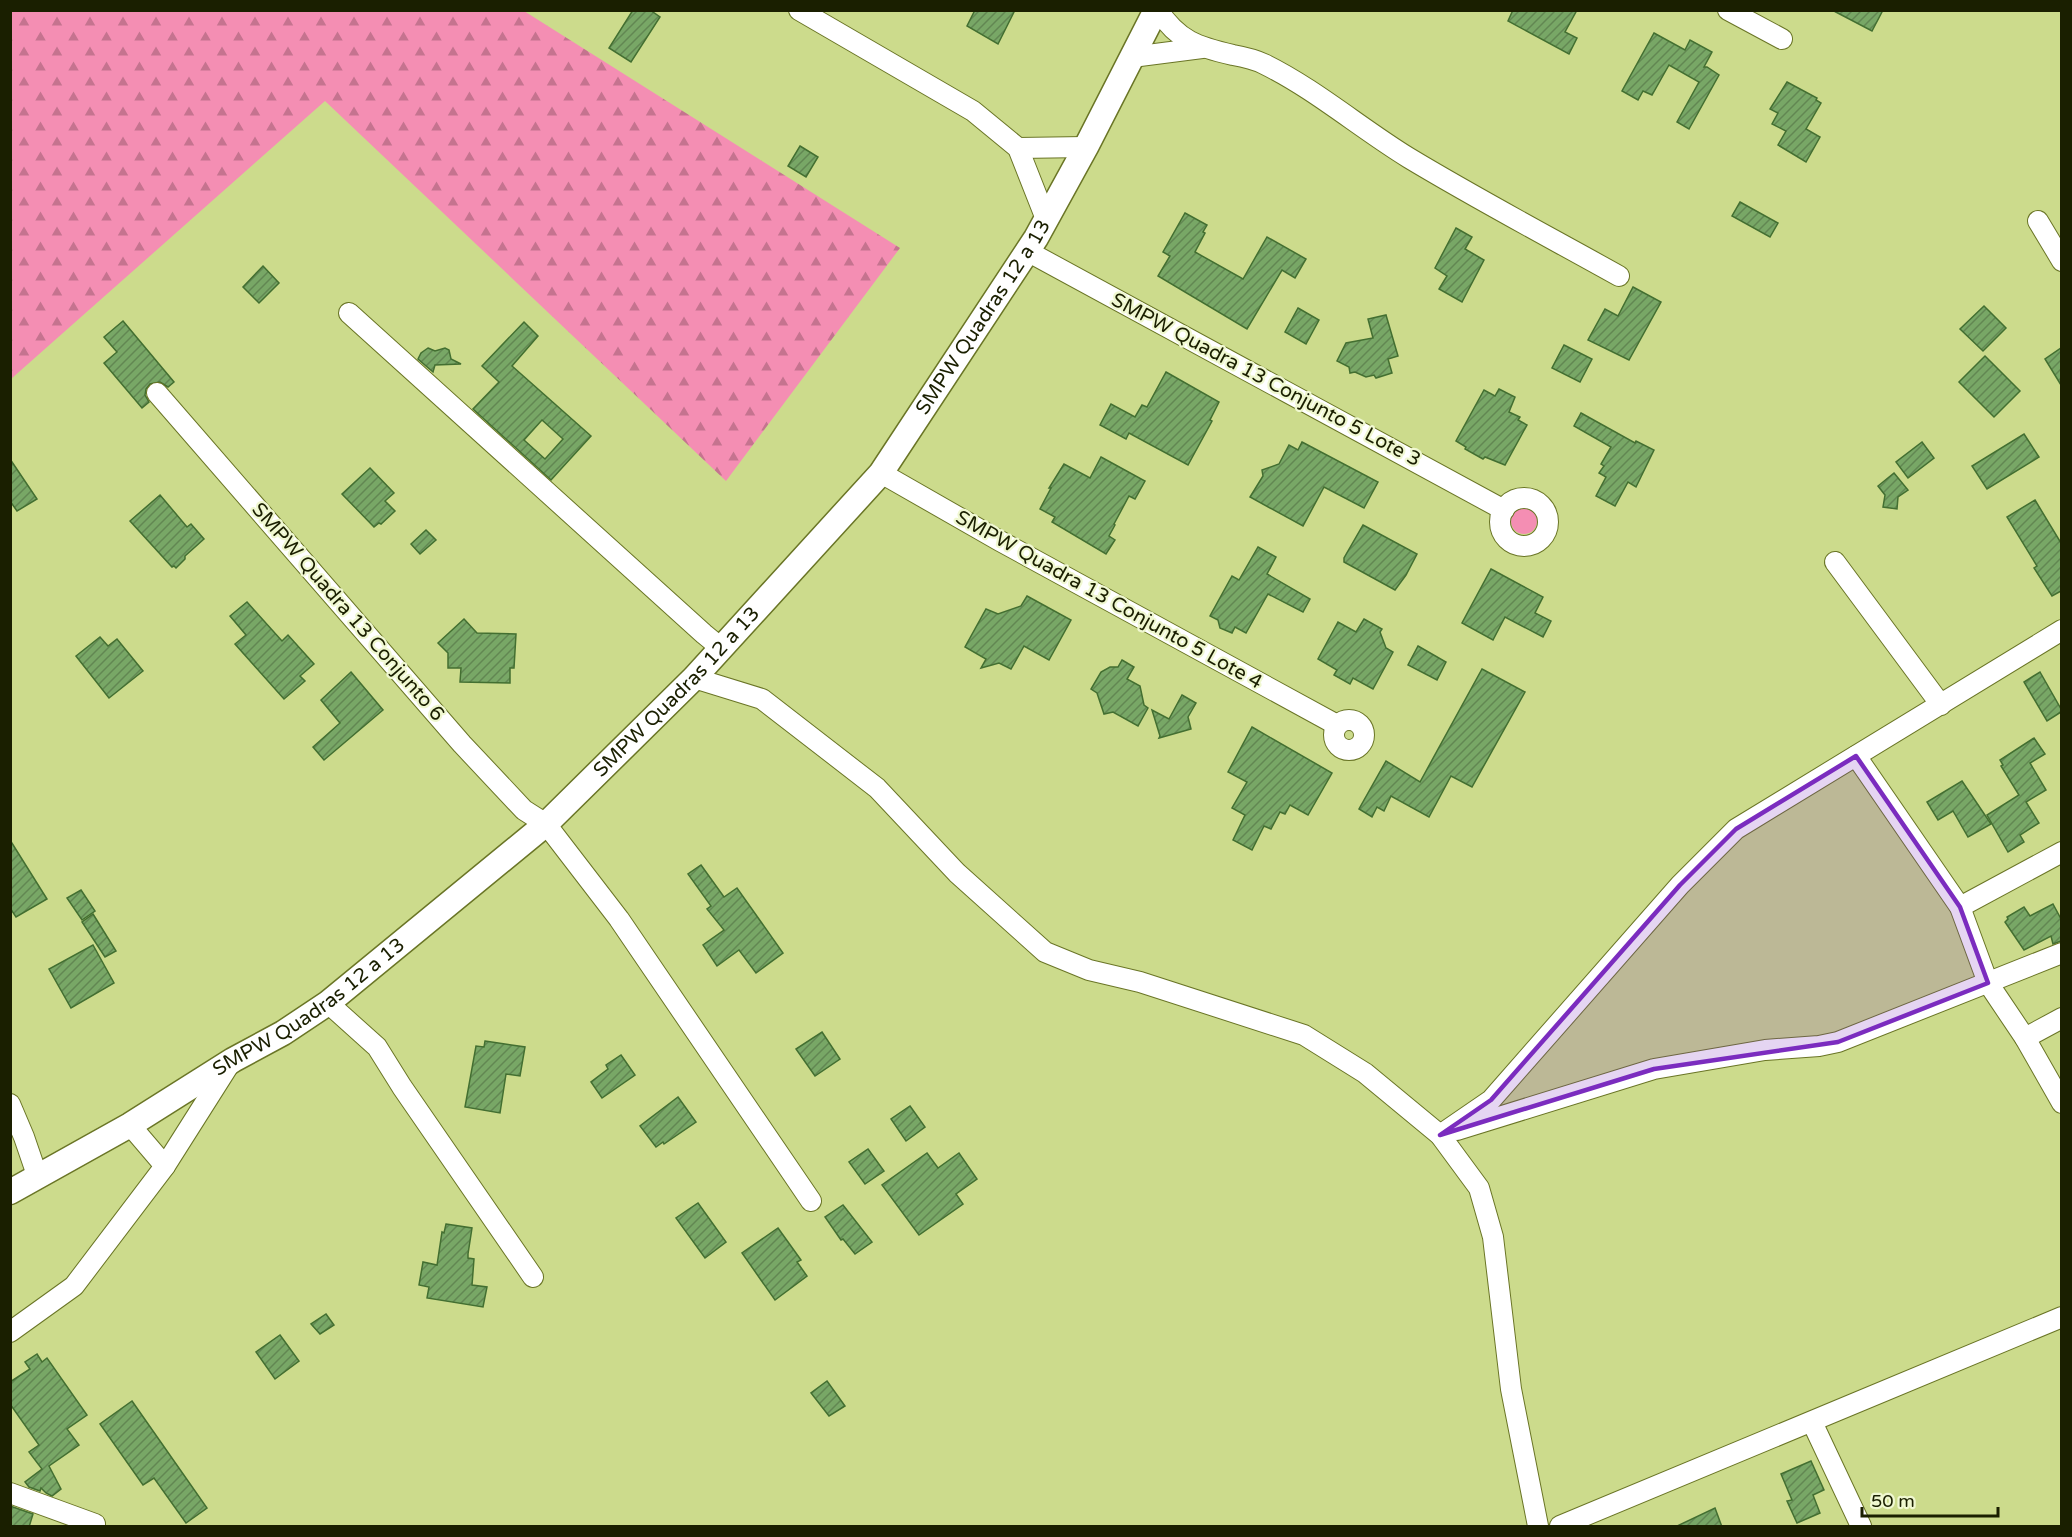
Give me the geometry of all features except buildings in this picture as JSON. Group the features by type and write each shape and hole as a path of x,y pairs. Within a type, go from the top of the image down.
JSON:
{"street":[{"path":"799,10 973,111 1018,148 1046,219"},
{"path":"1157,10 1168,25 1183,39 1202,48 1263,63 1409,158 1619,276"},
{"name":"SMPW Quadras 12 a 13","path":"10,1192 130,1125 233,1060 283,1033 328,1003 546,824 694,678 881,473 1027,251 1086,147 1157,10"},
{"path":"1728,10 1782,39"},
{"path":"1132,57 1202,48"},
{"path":"1018,148 1086,147"},
{"path":"2038,221 2061,261"},
{"name":"SMPW Quadra 13 Conjunto 5 Lote 3","path":"1027,251 1504,510"},
{"path":"349,313 721,648"},
{"name":"SMPW Quadra 13 Conjunto 6","path":"157,393 462,744 524,810 546,824 619,919 811,1201"},
{"name":"SMPW Quadra 13 Conjunto 5 Lote 4","path":"881,473 1000,541 1337,725"},
{"path":"1835,562 1941,705"},
{"path":"1440,1135 1491,1100 1680,885 1736,829 2061,630"},
{"path":"694,678 762,699 877,788 957,873 1045,952 1089,970 1140,982 1304,1035 1365,1073 1440,1135 1479,1188 1493,1237 1511,1389 1538,1527"},
{"path":"1856,756 1960,907 1988,983 2025,1038 2061,1103"},
{"path":"1960,907 2061,852"},
{"path":"1440,1135 1654,1069 1765,1050 1819,1046 1838,1042 2061,953"},
{"path":"328,1003 377,1047 533,1277"},
{"path":"2025,1038 2061,1018"},
{"path":"10,1332 74,1286 165,1166 233,1060"},
{"path":"10,1104 38,1178"},
{"path":"130,1125 165,1166"},
{"path":"1560,1527 1593,1521 1812,1422 2061,1317"},
{"path":"1812,1422 1861,1527"},
{"path":"10,1493 95,1524"}],"highlighted area":[{"path":"1856,756 1960,907 1988,983 1838,1042 1654,1069 1440,1135 1491,1100 1680,885 1736,829"}],"green space":[{"path":"11,10 524,11 900,248 726,481 325,101 11,379"},
{"path":"1524,508 1533,512 1537,521 1533,530 1524,534 1515,530 1511,521 1515,512"}]}
